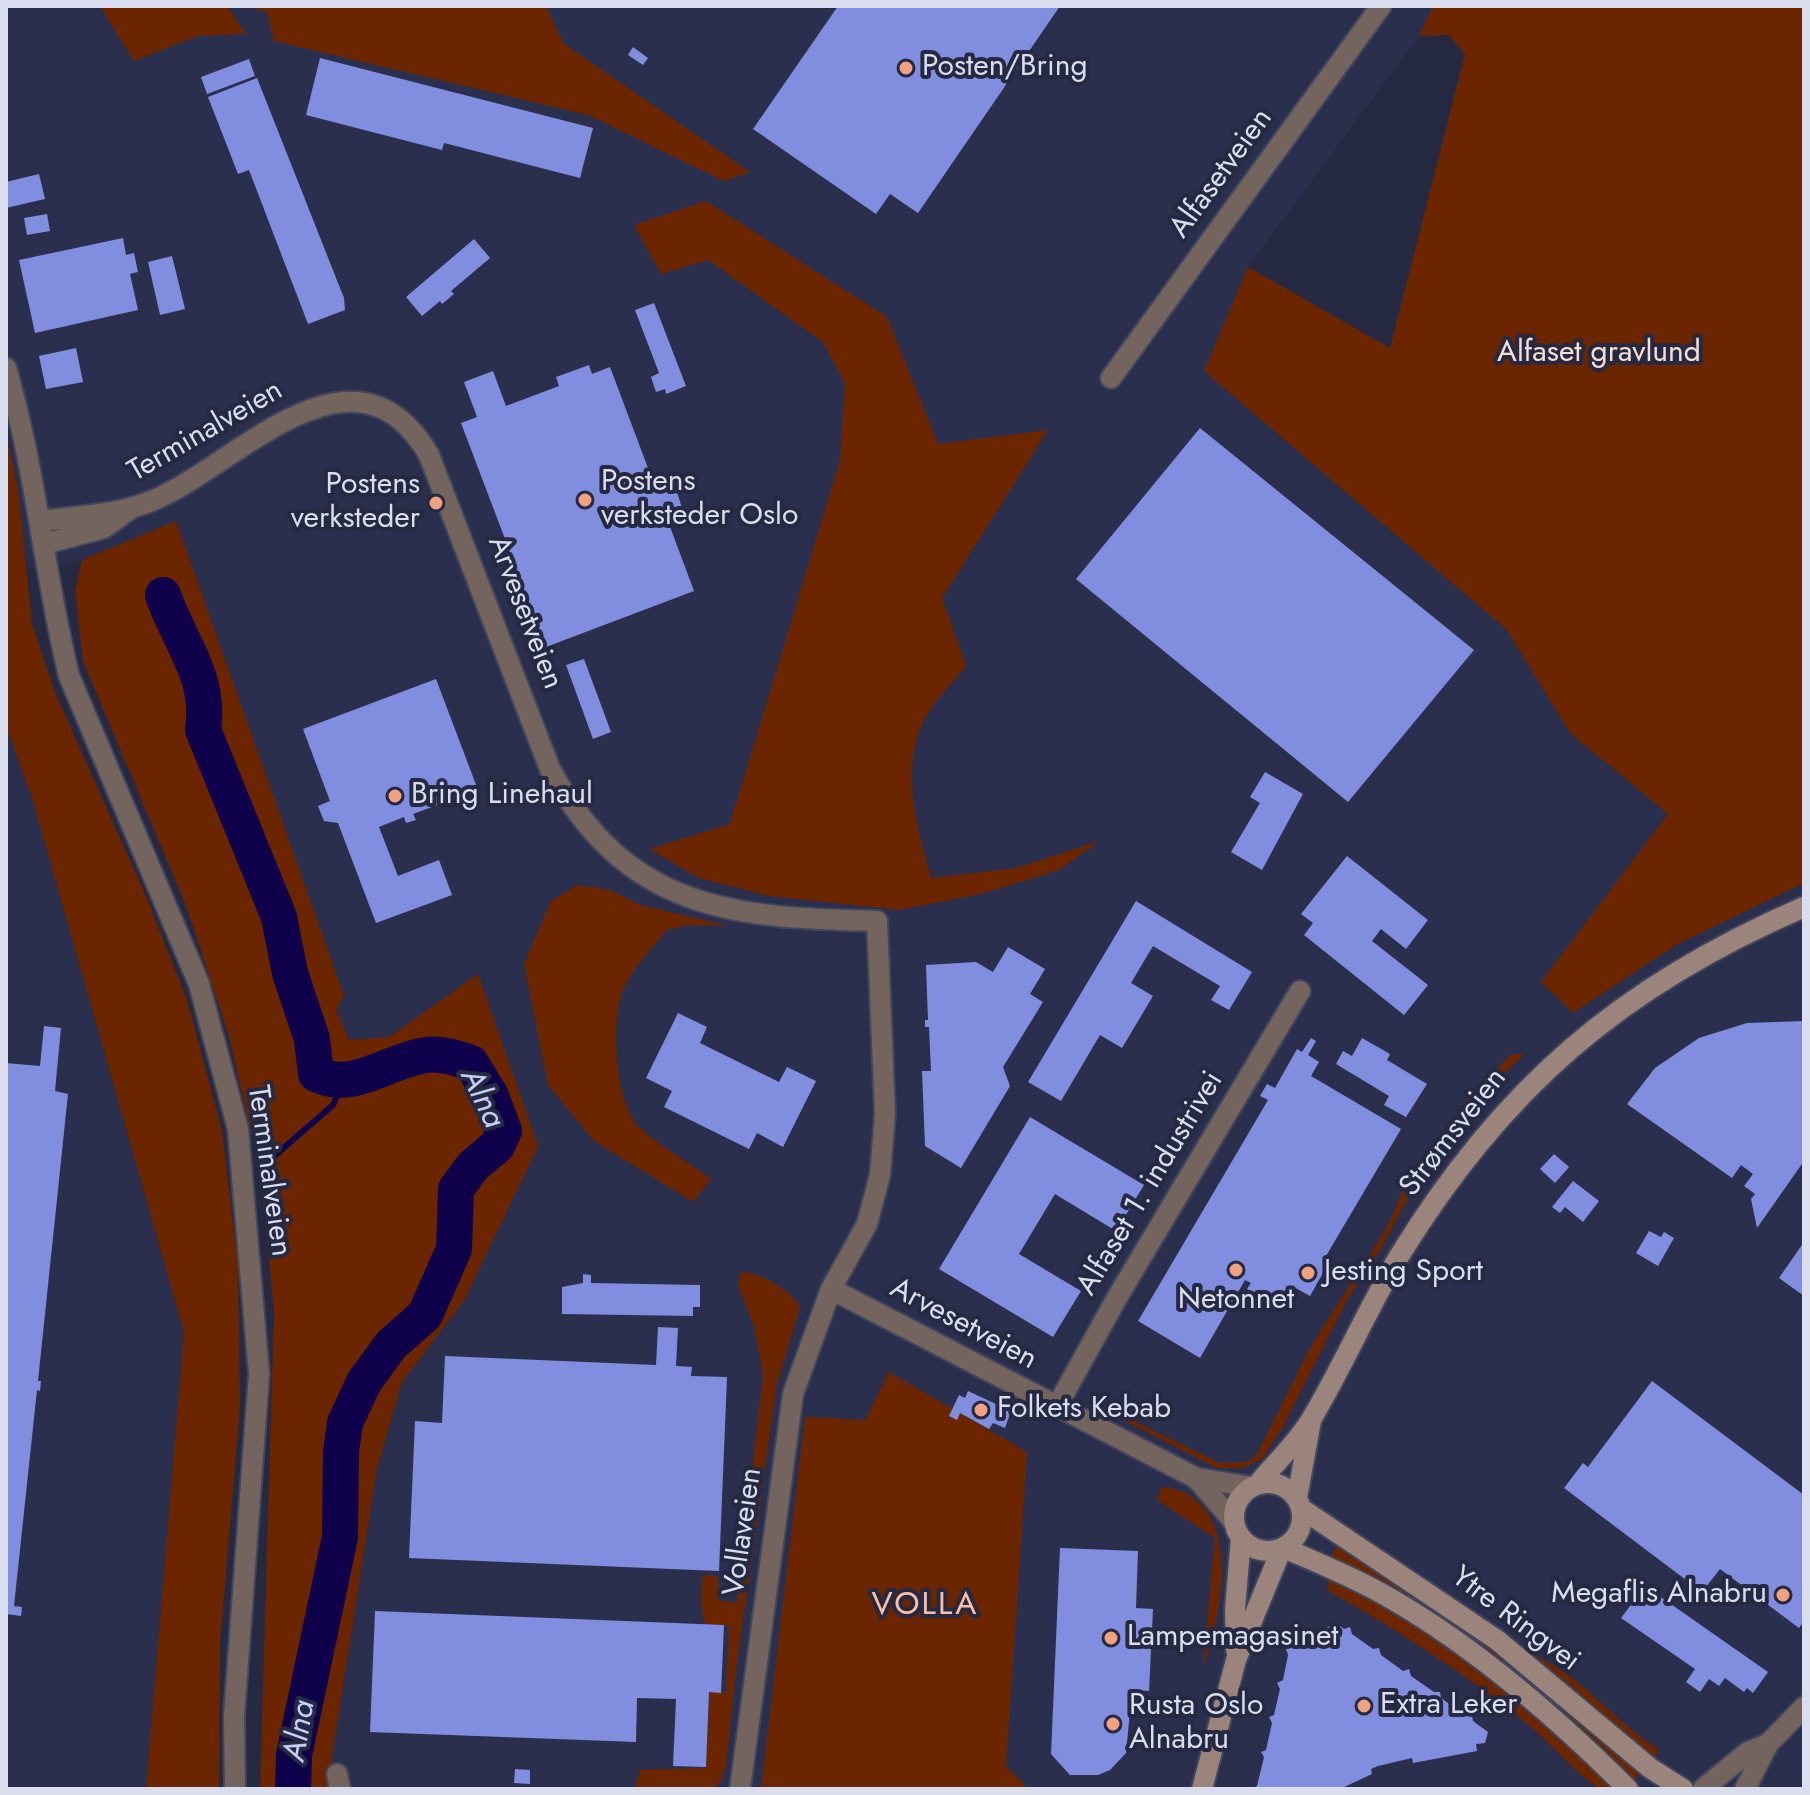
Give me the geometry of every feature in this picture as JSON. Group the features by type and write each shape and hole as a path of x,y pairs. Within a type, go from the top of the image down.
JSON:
{"main road":[{"name":"Strømsveien","path":"1255,1486 1311,1421 1399,1256 1454,1174 1515,1099 1584,1037 1691,963 1737,937 1804,907"},
{"name":"Strømsveien","path":"1299,1504 1311,1421"},
{"path":"1202,1789 1236,1660 1283,1548 1301,1527 1299,1504 1280,1485 1255,1486 1238,1502 1236,1660"},
{"name":"Ytre Ringvei","path":"1299,1504 1497,1640 1650,1768 1683,1789"},
{"path":"1238,1530 1264,1551 1283,1548"},
{"name":"Ytre Ringvei","path":"1283,1548 1379,1592 1425,1620 1481,1660 1628,1789"}],"street":[{"name":"Alfasetveien","path":"1111,378 1381,6"},
{"path":"6,368 30,463 40,521"},
{"name":"Terminalveien","path":"44,544 104,528 130,509 185,483 305,409 347,403 387,411 404,421"},
{"name":"Arvesetveien","path":"404,421 423,444 448,496 550,769 605,846 667,890 712,906 771,918 877,921 885,1114 880,1175 867,1224 831,1289 1196,1478 1255,1486"},
{"name":"Terminalveien","path":"130,509 40,521 57,629 69,676 199,984 238,1129 259,1374 234,1716 235,1789"},
{"name":"Alfaset 1. industrivei","path":"1056,1408 1118,1296 1300,991"},
{"name":"Vollaveien","path":"740,1789 793,1394 831,1289"},
{"name":"Arvesetveien","path":"1196,1478 1238,1530"},
{"path":"1745,1789 1768,1744 1804,1707"},
{"path":"1703,1789 1748,1752 1768,1744"}],"shaded area":[{"path":"6,6 1433,6 1419,36 1248,267 1205,371 1507,630 1570,733 1668,814 1542,982 1573,1013 1676,945 1804,883 1804,1789 327,1789 377,1468 402,1382 464,1301 478,975 389,1037 349,1040 336,1010 343,996 176,521 82,560 27,569 18,488 6,434"},
{"path":"6,726 32,798 184,1332 146,1789 6,1789"}],"green space":[{"path":"100,6 227,6 246,34 198,36 134,61"},
{"path":"241,6 546,6 563,43 750,172 724,181 588,115 274,41 267,12"},
{"name":"Alfaset gravlund","path":"1433,6 1804,6 1804,883 1676,945 1573,1013 1541,982 1668,814 1570,733 1506,629 1204,371 1248,267 1390,348 1465,54 1449,35 1419,36"},
{"path":"706,201 887,317 938,444 1048,430 942,598 966,666 924,720 913,758 912,778 916,819 931,878 1016,868 1100,841 1059,870 985,893 899,910 769,896 699,878 649,849 730,824 840,460 845,384 823,342 708,260 661,274 634,225"},
{"path":"6,434 18,488 32,624 56,695 145,894 187,1000 222,1131 238,1266 240,1407 220,1643 219,1789 146,1789 184,1332 32,798 6,726"},
{"path":"176,521 344,996 336,1010 349,1040 389,1037 478,974 538,1146 464,1301 402,1382 377,1468 327,1789 260,1789 274,1312 261,1176 229,1036 187,908 83,661 75,591 82,560"},
{"path":"578,885 610,890 640,905 729,926 689,925 666,930 627,982 619,1004 617,1062 625,1101 640,1128 711,1179 693,1202 594,1141 548,1085 524,964 551,901"},
{"path":"1512,1054 1524,1054 1488,1090 1415,1185 1381,1249 1346,1302 1284,1425 1263,1458 1243,1468 1217,1468 1111,1414 1111,1410 1220,1463 1247,1462 1257,1454 1311,1346 1388,1225 1403,1190 1468,1097"},
{"path":"741,1272 775,1284 790,1295 800,1308 777,1384 737,1661 726,1765 721,1781 712,1789 634,1789 640,1770 706,1768 710,1692 726,1693 729,1626 705,1624 701,1603 702,1575 718,1576 718,1600 737,1603 763,1375 754,1326 738,1286"},
{"path":"889,1372 1027,1452 1006,1766 1029,1789 761,1789 805,1417 865,1420"},
{"path":"1165,1487 1191,1496 1208,1513 1218,1536 1222,1562 1221,1591 1203,1668 1215,1538 1157,1500 1160,1489"},
{"path":"1337,1546 1378,1570 1456,1624 1643,1770 1633,1782 1567,1718 1331,1558"},
{"path":"1328,1577 1407,1619 1482,1670 1551,1728 1616,1789 1599,1789 1535,1731 1479,1687 1405,1637 1328,1591"},
{"path":"1527,1653 1578,1683 1657,1748 1655,1757 1637,1744"}],"building":[{"name":"Posten/Bring","path":"838,6 1060,6 918,213 890,194 876,214 753,129"},
{"path":"633,47 648,58 643,65 628,55"},
{"path":"320,58 593,128 580,178 444,143 442,150 306,115"},
{"path":"249,59 255,76 207,94 201,77"},
{"path":"257,78 344,298 345,310 308,324 249,170 238,174 208,97"},
{"path":"39,174 45,199 6,208 6,182"},
{"path":"47,214 50,231 27,235 24,218"},
{"path":"123,238 126,255 134,253 138,272 130,274 138,310 35,333 19,260"},
{"path":"474,239 490,258 451,291 454,294 422,316 406,297"},
{"path":"172,256 185,309 160,315 148,262"},
{"path":"654,303 686,386 666,394 665,389 656,392 651,377 659,373 635,310"},
{"path":"76,348 83,382 46,389 39,356"},
{"name":"Postens verksteder Oslo","path":"589,365 592,374 610,367 657,492 675,485 684,515 666,516 694,591 546,647 461,423 477,417 464,382 493,371 506,406 559,386 556,377"},
{"path":"1200,428 1474,650 1348,802 1076,579"},
{"path":"584,659 611,732 593,739 566,665"},
{"name":"Bring Linehaul","path":"436,679 478,790 413,814 416,820 406,823 404,817 379,827 398,876 439,860 452,895 376,923 338,823 324,821 318,806 330,801 303,729"},
{"path":"1265,772 1303,794 1262,870 1231,852 1260,803 1250,797"},
{"path":"1347,856 1428,920 1406,949 1381,929 1372,941 1428,985 1404,1015 1304,935 1313,923 1301,914"},
{"path":"1136,901 1252,972 1229,1010 1211,1000 1220,986 1153,946 1131,983 1153,996 1122,1048 1100,1035 1061,1101 1028,1082"},
{"path":"1008,947 1045,969 1030,994 1043,1002 1003,1067 1010,1086 961,1168 925,1146 922,1071 931,1071 929,1027 925,1027 925,1020 928,1020 926,965 976,962 993,972"},
{"path":"678,1013 707,1027 700,1043 779,1082 787,1067 816,1081 783,1147 757,1133 749,1149 664,1107 672,1091 646,1078"},
{"path":"1804,1021 1804,1161 1757,1228 1751,1199 1755,1194 1744,1186 1753,1174 1741,1165 1732,1178 1627,1104 1655,1068 1699,1038 1747,1023"},
{"path":"44,1026 61,1028 55,1091 68,1094 38,1381 41,1381 40,1391 37,1390 14,1606 22,1607 21,1616 6,1614 6,1063 40,1066"},
{"path":"1311,1038 1316,1041 1308,1055 1319,1062 1311,1076 1401,1129 1326,1256 1331,1259 1310,1296 1292,1286 1283,1309 1247,1289 1251,1283 1245,1280 1200,1358 1138,1321 1268,1100 1260,1096 1267,1084 1275,1088 1297,1049 1302,1052"},
{"path":"1362,1038 1390,1054 1387,1060 1427,1084 1406,1117 1384,1105 1389,1096 1336,1064 1343,1051 1352,1056"},
{"path":"1030,1117 1144,1185 1116,1231 1055,1194 1019,1254 1081,1291 1053,1337 939,1269"},
{"path":"1554,1154 1569,1167 1555,1183 1540,1169"},
{"path":"1573,1181 1599,1201 1583,1222 1565,1207 1560,1213 1552,1207"},
{"path":"1649,1231 1661,1237 1664,1232 1674,1238 1658,1266 1636,1253"},
{"path":"1804,1242 1804,1296 1779,1278"},
{"path":"583,1274 591,1275 591,1283 700,1285 700,1307 693,1307 693,1316 562,1314 562,1287 583,1283"},
{"path":"658,1327 678,1328 676,1366 692,1367 691,1376 727,1377 719,1571 409,1558 415,1421 442,1423 445,1356 656,1365"},
{"path":"1652,1381 1804,1495 1804,1621 1799,1628 1720,1569 1702,1592 1564,1488 1583,1463 1588,1467"},
{"name":"Folkets Kebab","path":"968,1391 1011,1411 1005,1428 993,1423 989,1429 960,1413 957,1420 949,1416 959,1395 965,1398"},
{"path":"1060,1548 1138,1551 1136,1608 1153,1609 1149,1691 1132,1690 1126,1753 1110,1770 1098,1775 1070,1775 1051,1754"},
{"path":"1645,1586 1768,1672 1753,1693 1747,1688 1744,1692 1725,1678 1719,1686 1709,1679 1700,1692 1686,1682 1695,1669 1621,1618"},
{"path":"375,1611 724,1625 721,1693 709,1692 706,1767 673,1766 676,1699 637,1698 636,1742 370,1732"},
{"name":"Extra Leker","path":"1337,1624 1344,1629 1350,1627 1352,1634 1373,1649 1379,1648 1381,1655 1403,1671 1409,1669 1411,1676 1434,1692 1440,1692 1441,1698 1466,1716 1472,1715 1473,1721 1488,1732 1485,1743 1476,1744 1477,1751 1413,1763 1412,1758 1378,1766 1371,1769 1372,1774 1340,1789 1251,1789 1257,1786 1264,1757 1261,1752 1266,1750 1272,1723 1269,1717 1274,1715 1280,1689 1277,1683 1283,1680 1288,1655 1286,1649 1293,1639"},
{"path":"515,1769 530,1770 530,1784 514,1783"}],"waterway":[{"name":"Alna","path":"163,595 198,676 203,693 203,730 279,917 290,973 312,1039 316,1074 344,1080 426,1055 460,1059 471,1063 491,1096 504,1131 497,1146 473,1166 456,1189 454,1249 425,1315 391,1345 364,1382 345,1423 341,1452 340,1537 294,1755 293,1789"},
{"path":"272,1158 333,1105 344,1080"}],"place":[{"name":"Posten/Bring","path":"906,68"},
{"name":"Postens verksteder Oslo","path":"585,500"},
{"name":"Postens verksteder","path":"436,503"},
{"name":"Bring Linehaul","path":"395,796"},
{"name":"Netonnet","path":"1236,1270"},
{"name":"Jesting Sport","path":"1308,1273"},
{"name":"Folkets Kebab","path":"981,1410"},
{"name":"Megaflis Alnabru","path":"1783,1595"},
{"name":"Lampemagasinet","path":"1111,1638"},
{"name":"Extra Leker","path":"1364,1706"},
{"name":"Rusta Oslo Alnabru","path":"1113,1724"}],"district":[{"name":"VOLLA","path":"925,1606"}]}
